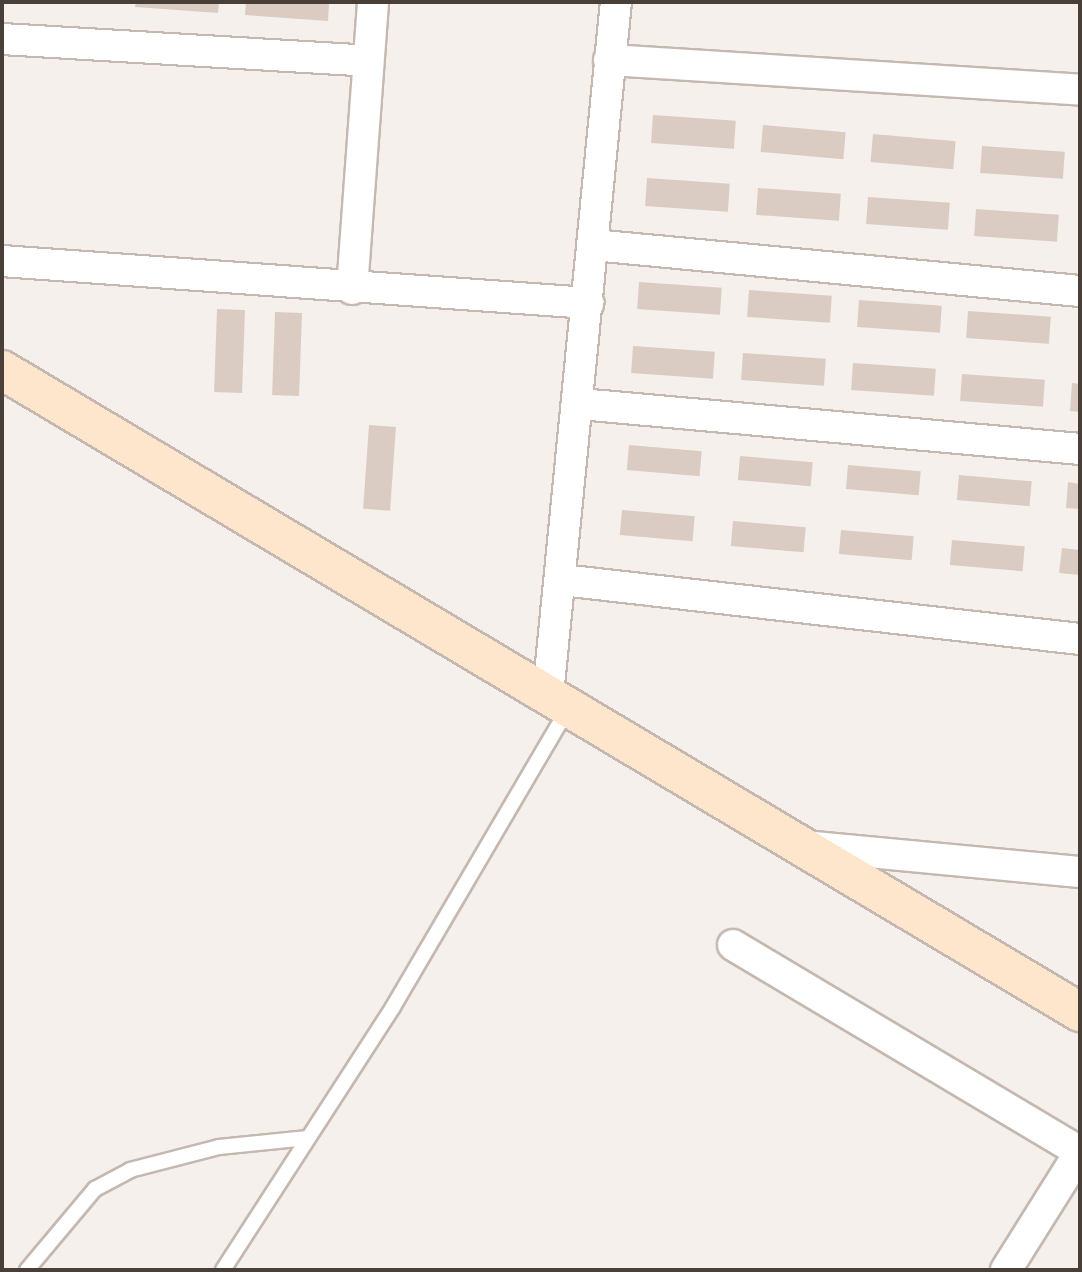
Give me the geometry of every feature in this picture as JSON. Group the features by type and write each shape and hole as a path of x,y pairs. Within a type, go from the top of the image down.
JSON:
{"street":[{"path":"352,289 373,2"},
{"path":"558,702 562,580 615,2"},
{"path":"2,39 368,61"},
{"path":"609,60 1080,90"},
{"path":"593,245 1080,291"},
{"path":"2,261 352,289 588,303"},
{"path":"2,370 794,845 1080,1012"},
{"path":"580,404 1080,449"},
{"path":"562,580 1080,639"},
{"path":"794,845 1080,872"},
{"path":"733,945 1080,1152 1006,1270"}],"lane":[{"path":"223,1270 309,1138 558,702"},
{"path":"27,1270 95,1189 130,1170 219,1147 309,1138"}],"building":[{"path":"136,2 219,2 218,13 135,7"},
{"path":"246,2 329,2 328,21 245,15"},
{"path":"653,115 736,121 734,149 651,143"},
{"path":"763,125 846,132 843,159 761,152"},
{"path":"873,134 956,141 953,169 871,162"},
{"path":"982,146 1065,152 1063,179 980,173"},
{"path":"647,178 730,184 728,212 645,206"},
{"path":"758,188 841,194 839,221 756,215"},
{"path":"868,197 950,203 948,230 866,224"},
{"path":"976,209 1059,215 1057,242 974,236"},
{"path":"639,282 722,288 720,315 637,309"},
{"path":"749,290 832,296 830,323 747,317"},
{"path":"859,300 942,306 940,333 857,327"},
{"path":"217,309 245,310 242,393 214,392"},
{"path":"968,311 1051,317 1049,344 966,338"},
{"path":"275,312 302,313 299,396 272,395"},
{"path":"633,346 715,352 713,379 631,373"},
{"path":"743,353 826,359 824,386 741,380"},
{"path":"853,363 936,369 934,396 851,390"},
{"path":"962,374 1045,380 1043,407 960,401"},
{"path":"1072,383 1080,384 1080,412 1070,411"},
{"path":"369,425 396,427 390,511 363,509"},
{"path":"629,445 702,451 700,476 627,470"},
{"path":"740,456 813,462 811,486 738,480"},
{"path":"848,465 921,471 919,495 846,489"},
{"path":"959,475 1032,481 1030,506 957,500"},
{"path":"1068,482 1080,484 1080,509 1066,508"},
{"path":"622,510 695,516 693,541 620,535"},
{"path":"733,521 806,527 804,552 731,546"},
{"path":"841,530 914,536 912,560 839,554"},
{"path":"952,540 1025,546 1023,571 950,565"},
{"path":"1062,548 1080,550 1080,575 1059,573"}]}
